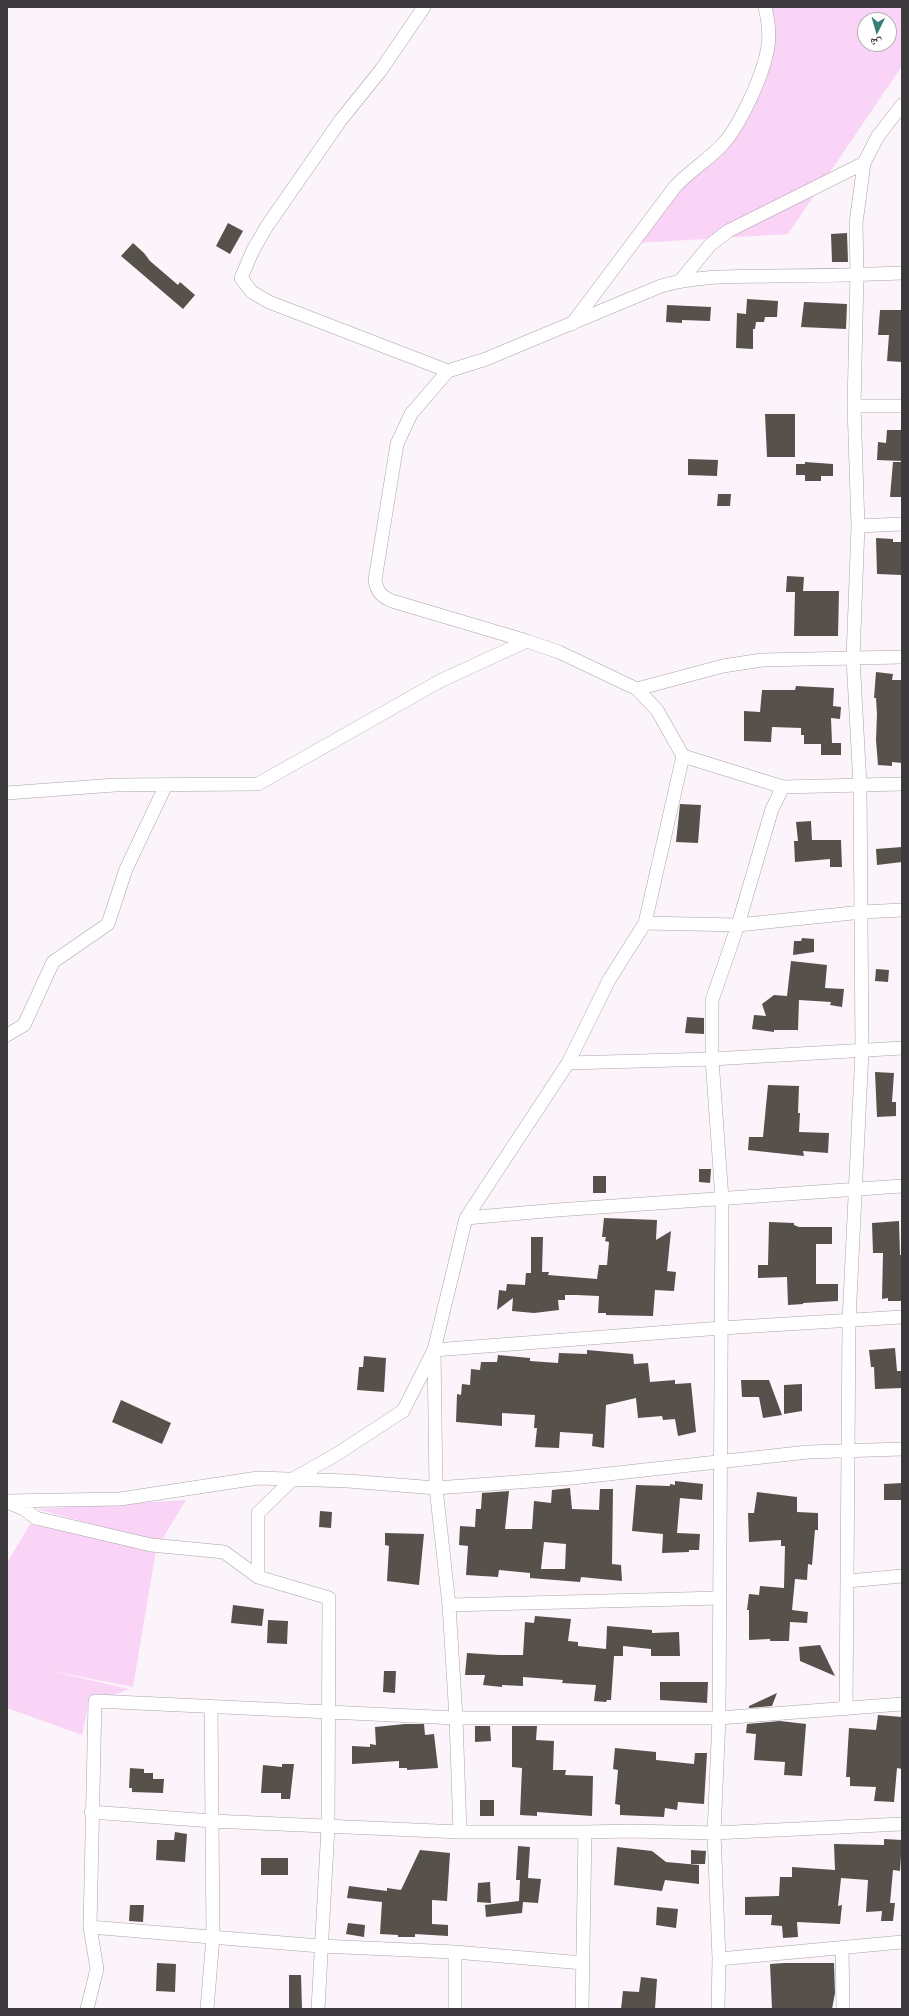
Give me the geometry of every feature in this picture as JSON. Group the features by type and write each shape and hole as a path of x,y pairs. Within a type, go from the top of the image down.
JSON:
{"street":[{"path":"424,7 381,70 340,122 267,226 253,250 241,278 252,292 269,302 448,371"},
{"path":"571,324 674,188 691,170 722,145 738,124 765,60 769,32 765,7"},
{"path":"846,1709 849,1321 862,1051 860,786 853,658 858,526 854,406 857,275 856,223 864,163 878,136 902,105"},
{"path":"681,280 710,245 728,231 864,163"},
{"path":"258,1577 258,1513 293,1479 337,1454 403,1411 434,1350 466,1218 568,1063 609,980 645,923 683,756 657,710 637,690 559,652 527,640 392,601 382,596 376,589 376,569 397,444 411,414 448,371 486,359 661,286 681,280 713,277 902,273"},
{"path":"854,406 902,406"},
{"path":"858,526 902,524"},
{"path":"7,793 115,785 258,784 440,681 527,640"},
{"path":"637,690 723,666 762,660 902,657"},
{"path":"683,756 783,787 902,784"},
{"path":"7,1034 24,1025 53,962 108,924 126,869 166,785"},
{"path":"718,2009 719,1958 714,1833 719,1718 722,1199 712,1059 712,1000 738,925 772,809 783,787"},
{"path":"645,923 738,925 862,912 902,910"},
{"path":"568,1063 712,1059 902,1048"},
{"path":"466,1218 902,1186"},
{"path":"434,1350 721,1328 902,1317"},
{"path":"434,1350 436,1488 449,1605 456,1718 460,1832"},
{"path":"7,1501 120,1498 258,1478 436,1488 572,1478 808,1452 902,1449"},
{"path":"7,1501 24,1509 36,1518 151,1545 224,1552 258,1577 329,1598 330,1712 328,1827 320,1946 318,2009"},
{"path":"848,1581 902,1576"},
{"path":"449,1605 720,1598"},
{"path":"87,2009 97,1970 90,1927 91,1812 95,1700 456,1718 719,1718 902,1704"},
{"path":"207,2009 213,1938 211,1706"},
{"path":"91,1812 212,1821 460,1832 585,1832 632,1830 714,1833 902,1824"},
{"path":"582,2009 585,1832"},
{"path":"90,1927 320,1946 455,1952 583,1963"},
{"path":"719,1958 902,1942"},
{"path":"842,1947 843,2009"},
{"path":"455,1952 455,2009"}],"shaded area":[{"path":"771,7 902,7 902,66 788,234 638,243 687,182 763,81 773,53 774,27"},
{"path":"186,1500 160,1543 37,1509"},
{"path":"30,1524 156,1550 133,1687 46,1670 129,1689 88,1706 82,1735 7,1708 7,1563"}],"building":[{"path":"228,223 243,231 230,254 216,246"},
{"path":"847,233 848,262 832,262 831,234"},
{"path":"133,243 150,261 178,285 180,282 195,295 183,309 121,256"},
{"path":"747,299 778,301 777,317 765,317 764,322 756,322 755,329 753,329 753,349 736,348 737,313 746,314"},
{"path":"804,302 847,304 846,329 801,327"},
{"path":"667,305 711,307 710,321 682,320 682,323 666,322"},
{"path":"880,310 902,310 902,362 887,361 889,335 878,335"},
{"path":"765,414 795,414 795,457 767,457"},
{"path":"887,430 902,430 902,461 877,460 878,442 886,443"},
{"path":"688,459 718,460 717,476 688,475"},
{"path":"805,462 833,464 833,476 821,476 821,481 805,481 805,475 796,475 796,464 805,464"},
{"path":"893,462 902,462 902,497 890,497"},
{"path":"718,494 731,494 730,506 717,506"},
{"path":"876,538 893,539 893,542 902,542 902,575 877,574"},
{"path":"787,576 804,577 803,591 839,591 838,636 794,636 795,592 786,592"},
{"path":"876,672 893,674 892,680 901,680 902,763 892,762 892,766 878,765 876,740 877,714 876,698 874,698"},
{"path":"796,686 834,688 833,706 841,707 840,719 831,718 832,743 841,743 841,755 821,755 821,744 804,744 804,735 801,735 801,728 772,727 771,742 744,741 744,711 760,712 762,690 795,690"},
{"path":"680,804 701,805 698,843 676,842"},
{"path":"811,821 812,840 841,840 842,867 830,867 830,859 795,862 794,841 798,841 796,822"},
{"path":"902,847 902,862 877,865 876,849"},
{"path":"802,938 814,939 814,952 793,955 794,941 801,941"},
{"path":"791,961 827,965 825,988 844,989 842,1007 830,1005 831,1002 799,1000 798,1030 774,1030 774,1032 752,1029 754,1015 766,1016 762,1004 774,995 787,996"},
{"path":"876,969 889,970 888,982 875,981"},
{"path":"687,1017 704,1018 704,1034 685,1033"},
{"path":"875,1072 894,1073 892,1102 896,1102 896,1116 877,1117"},
{"path":"768,1085 799,1086 799,1132 829,1133 828,1153 803,1151 804,1156 748,1150 749,1137 763,1137"},
{"path":"699,1169 711,1169 710,1183 699,1182"},
{"path":"593,1176 606,1176 606,1193 593,1193"},
{"path":"604,1218 657,1220 656,1240 671,1231 667,1271 676,1272 674,1291 655,1290 653,1316 606,1315 606,1313 598,1313 599,1296 576,1295 565,1295 565,1300 558,1300 559,1310 534,1313 512,1311 513,1298 497,1310 499,1290 506,1291 507,1284 525,1285 526,1273 531,1273 531,1237 543,1237 542,1272 549,1272 548,1275 597,1279 599,1265 607,1265 609,1242 605,1241 606,1237 602,1237"},
{"path":"899,1221 900,1255 902,1255 902,1301 888,1301 888,1298 882,1299 883,1253 873,1253 872,1223"},
{"path":"769,1222 794,1223 794,1225 799,1227 832,1227 832,1244 816,1244 816,1284 838,1284 838,1301 788,1305 787,1277 758,1278 758,1265 768,1265"},
{"path":"895,1348 897,1371 902,1371 902,1388 875,1389 874,1367 871,1367 869,1350"},
{"path":"587,1350 633,1354 634,1364 648,1363 650,1382 675,1380 675,1384 691,1383 696,1432 678,1436 675,1419 663,1420 662,1416 638,1418 636,1398 606,1405 604,1448 592,1446 593,1434 560,1432 559,1448 535,1447 537,1428 534,1428 535,1415 502,1413 502,1426 456,1422 457,1394 461,1395 462,1384 470,1385 471,1369 480,1370 481,1362 497,1362 498,1355 530,1358 530,1361 558,1363 559,1353 587,1354"},
{"path":"364,1356 386,1358 384,1392 357,1390 359,1367 363,1367"},
{"path":"741,1380 769,1380 782,1415 763,1418 759,1397 742,1397"},
{"path":"802,1384 802,1411 784,1414 784,1385"},
{"path":"121,1400 171,1423 162,1444 112,1422"},
{"path":"675,1481 703,1484 702,1500 680,1498 677,1533 700,1534 699,1550 662,1553 663,1534 632,1531 636,1485 670,1486 670,1484 675,1485"},
{"path":"902,1483 902,1500 884,1500 884,1484"},
{"path":"570,1488 572,1509 599,1510 600,1489 613,1489 612,1564 621,1565 622,1581 581,1577 580,1582 530,1578 530,1573 499,1570 498,1577 466,1575 468,1546 459,1545 460,1526 475,1527 476,1509 481,1509 482,1493 509,1491 505,1529 532,1529 534,1501 551,1503 552,1490","holes":["544,1542 566,1544 565,1569 541,1569"]},
{"path":"757,1492 797,1497 797,1512 818,1513 818,1530 815,1530 812,1565 808,1564 807,1580 795,1579 792,1610 808,1612 807,1623 790,1622 789,1641 770,1641 770,1639 749,1640 749,1610 747,1610 749,1594 759,1595 760,1586 784,1588 785,1546 781,1546 781,1540 749,1542 748,1513 754,1513"},
{"path":"320,1511 332,1512 331,1528 319,1527"},
{"path":"385,1533 424,1534 419,1585 387,1581 389,1546 385,1545"},
{"path":"233,1605 264,1609 262,1626 231,1623"},
{"path":"535,1616 571,1619 568,1641 578,1642 578,1646 606,1649 607,1626 652,1630 652,1633 679,1632 680,1656 651,1656 651,1649 623,1646 623,1656 614,1656 611,1700 607,1700 606,1702 594,1701 596,1685 562,1683 563,1680 523,1677 523,1686 502,1685 502,1687 483,1685 485,1675 465,1675 467,1653 523,1655 525,1622 534,1623"},
{"path":"268,1620 288,1621 287,1644 267,1643"},
{"path":"820,1645 835,1676 800,1661 799,1647"},
{"path":"384,1671 396,1671 395,1693 383,1692"},
{"path":"660,1682 708,1682 707,1703 660,1700"},
{"path":"777,1693 772,1706 749,1708 749,1706"},
{"path":"878,1715 902,1717 902,1769 897,1768 894,1802 874,1801 876,1787 850,1786 850,1777 846,1777 849,1728 876,1730"},
{"path":"780,1721 806,1724 802,1776 784,1775 785,1762 754,1760 756,1734 746,1733 747,1724"},
{"path":"424,1724 425,1735 434,1734 438,1768 407,1770 407,1768 399,1768 399,1761 352,1764 352,1746 370,1747 370,1744 376,1745 375,1727"},
{"path":"475,1726 490,1726 491,1741 475,1742"},
{"path":"512,1726 537,1726 536,1740 554,1741 553,1770 566,1770 565,1775 593,1776 592,1816 537,1812 537,1816 520,1815 522,1768 512,1767"},
{"path":"615,1748 656,1752 656,1760 694,1764 695,1753 707,1753 704,1804 678,1802 677,1810 665,1808 664,1817 620,1815 620,1805 615,1804 618,1770 613,1769"},
{"path":"282,1764 294,1764 290,1799 281,1799 281,1793 261,1793 263,1765 282,1767"},
{"path":"130,1768 144,1769 144,1773 153,1773 153,1779 164,1779 163,1793 132,1792 132,1788 129,1788"},
{"path":"480,1800 494,1800 494,1816 480,1816"},
{"path":"175,1832 187,1834 185,1862 156,1860 157,1840 174,1840"},
{"path":"884,1839 902,1840 900,1871 893,1870 890,1903 895,1903 893,1921 881,1921 882,1911 866,1912 868,1880 841,1878 838,1906 842,1905 840,1924 797,1922 798,1937 783,1938 782,1926 771,1925 772,1915 745,1915 745,1897 779,1896 780,1877 792,1877 792,1867 835,1870 834,1844 884,1845"},
{"path":"518,1846 530,1847 528,1878 541,1879 538,1903 523,1902 522,1913 486,1917 485,1905 519,1901 520,1880 516,1880"},
{"path":"617,1847 652,1851 666,1862 699,1865 699,1884 665,1880 662,1891 614,1885"},
{"path":"420,1850 450,1853 447,1901 432,1900 432,1924 448,1925 448,1936 415,1934 415,1937 398,1937 398,1935 380,1934 382,1902 347,1898 349,1886 387,1891 387,1888 401,1890"},
{"path":"691,1850 706,1851 705,1864 691,1864"},
{"path":"261,1858 288,1858 288,1875 261,1875"},
{"path":"490,1882 491,1903 477,1902 478,1883"},
{"path":"130,1905 144,1905 143,1922 129,1921"},
{"path":"657,1907 678,1909 676,1928 656,1925"},
{"path":"348,1923 365,1925 364,1937 346,1934"},
{"path":"157,1963 176,1964 175,1992 156,1991"},
{"path":"834,1963 835,1993 832,2009 772,2009 770,1964"},
{"path":"289,1975 301,1975 302,2009 289,2009"},
{"path":"641,1977 657,1979 655,2009 621,2009 623,1991 639,1992"}]}
